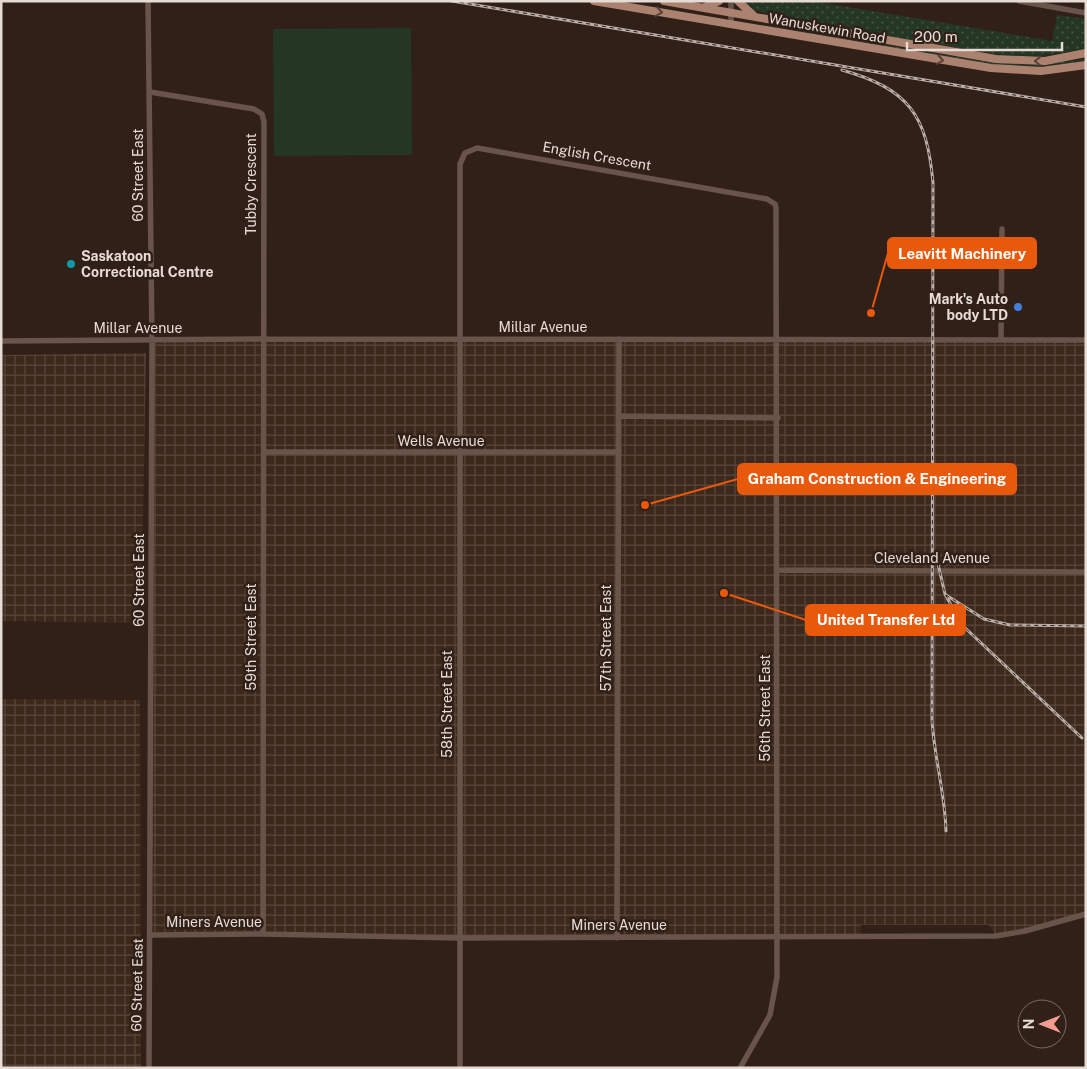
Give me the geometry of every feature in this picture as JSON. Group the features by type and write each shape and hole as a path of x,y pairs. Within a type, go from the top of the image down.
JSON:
{"main road":[{"name":"Wanuskewin Road","path":"594,1 991,68 1041,71 1086,65"},
{"name":"Wanuskewin Road","path":"664,1 996,59 1045,61 1086,53"},
{"path":"703,8 719,1"},
{"path":"738,1 755,16"}],"street":[{"name":"60 Street East","path":"148,1 152,341 149,1068"},
{"path":"731,1 731,24"},
{"path":"1019,1 1059,4 1086,13"},
{"name":"Tubby Crescent","path":"150,92 254,109 262,114 264,122 264,339"},
{"name":"English Crescent","path":"460,340 460,164 465,153 477,148 771,200 775,204 777,213 777,339"},
{"path":"1001,340 1002,229"},
{"name":"Millar Avenue","path":"1,342 264,339 1086,340"},
{"name":"59th Street East","path":"263,934 264,339"},
{"name":"57th Street East","path":"617,938 619,339"},
{"name":"56th Street East","path":"740,1068 765,1027 774,1003 777,977 777,339"},
{"name":"58th Street East","path":"460,340 460,1068"},
{"path":"619,416 778,418"},
{"name":"Wells Avenue","path":"264,452 619,452"},
{"name":"Cleveland Avenue","path":"778,570 1086,572"},
{"name":"Miners Avenue","path":"151,936 263,934 459,938 996,936 1025,931 1086,914"}],"shaded area":[{"path":"1086,339 1086,914 996,936 989,925 861,925 861,938 151,935 152,341"},
{"path":"146,353 141,623 1,621 1,355"},
{"path":"1,699 140,700 141,1068 1,1068"}],"green space":[{"path":"743,1 812,1 1052,41 1057,15 1086,19 1086,49 1040,56 1002,55 808,23 753,10 752,7"},
{"path":"745,22 989,62 1034,65 1086,59 1086,61 1036,67 994,65"},
{"path":"411,28 412,155 274,156 273,29"}],"railway":[{"path":"452,1 1086,107"},
{"path":"842,70 884,86 899,96 919,122 926,139 930,159 933,183 932,720 944,803 946,831"},
{"path":"938,564 945,594 962,625 1082,738"},
{"path":"946,595 984,619 1010,625 1086,626"}],"place":[{"name":"Saskatoon Correctional Centre","path":"71,264"},
{"name":"Mark's Auto body LTD","path":"1018,307"},
{"name":"Leavitt Machinery","path":"871,313"},
{"name":"Graham Construction & Engineering","path":"645,505"},
{"name":"United Transfer Ltd","path":"724,593"}]}
